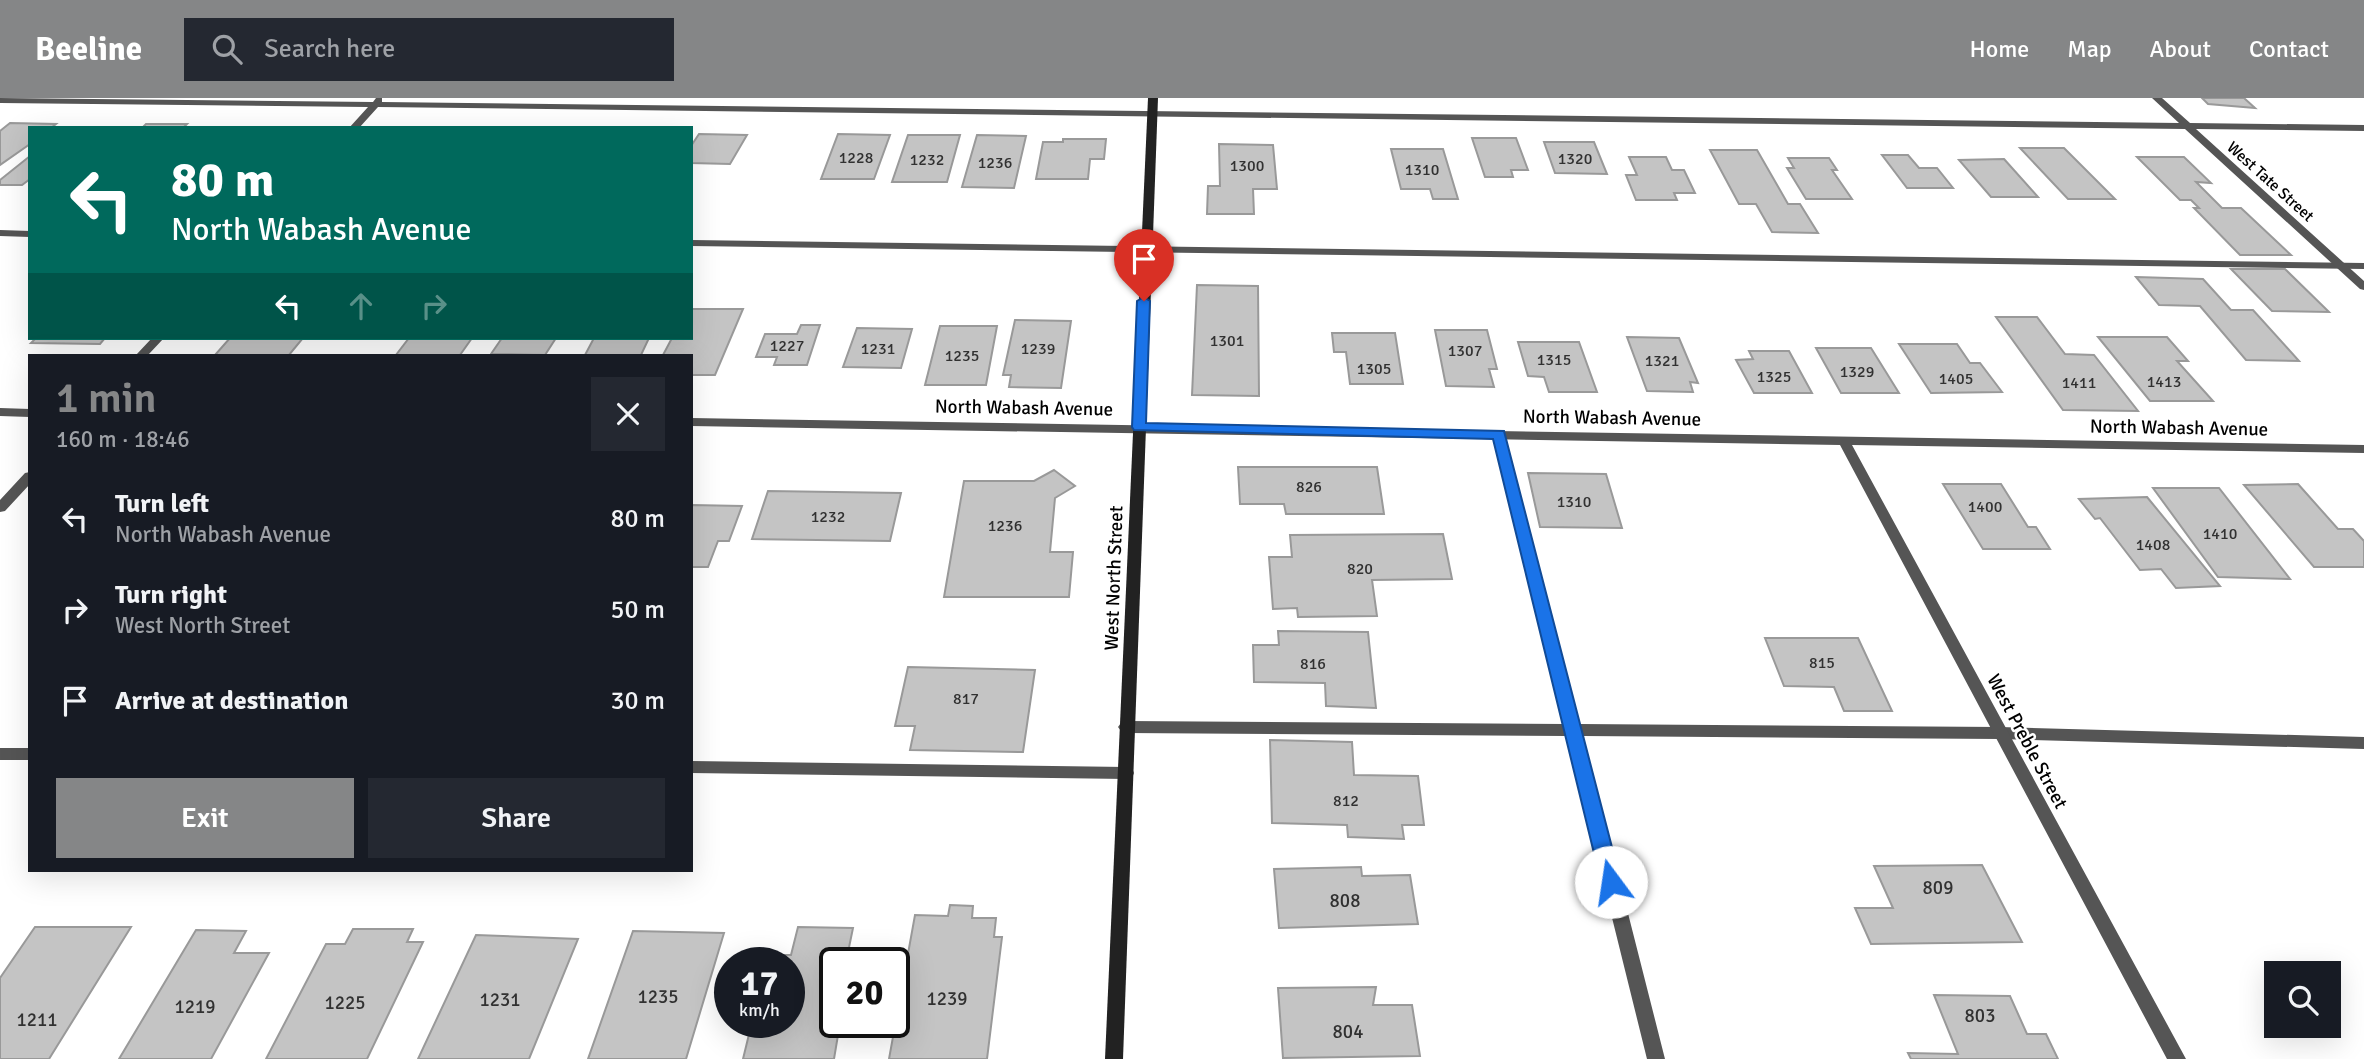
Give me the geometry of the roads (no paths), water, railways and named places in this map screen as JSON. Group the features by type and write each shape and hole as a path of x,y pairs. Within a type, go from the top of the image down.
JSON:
{"street":[{"name":"West North Street","path":"1114,1059 1153,98"},
{"name":"West Tate Street","path":"2157,98 2364,287"},
{"path":"0,100 378,102 2364,128"},
{"path":"356,126 378,102"},
{"path":"0,233 28,234"},
{"path":"693,243 2364,266"},
{"path":"143,354 156,340"},
{"path":"0,412 28,413"},
{"name":"North Wabash Avenue","path":"693,422 1139,427 2364,449"},
{"path":"1499,434 1656,1059"},
{"name":"West Preble Street","path":"1844,441 2177,1059"},
{"path":"0,508 28,478"},
{"path":"1126,727 2000,733 2364,743"},
{"path":"0,754 28,754"},
{"path":"693,768 1126,773"}]}
